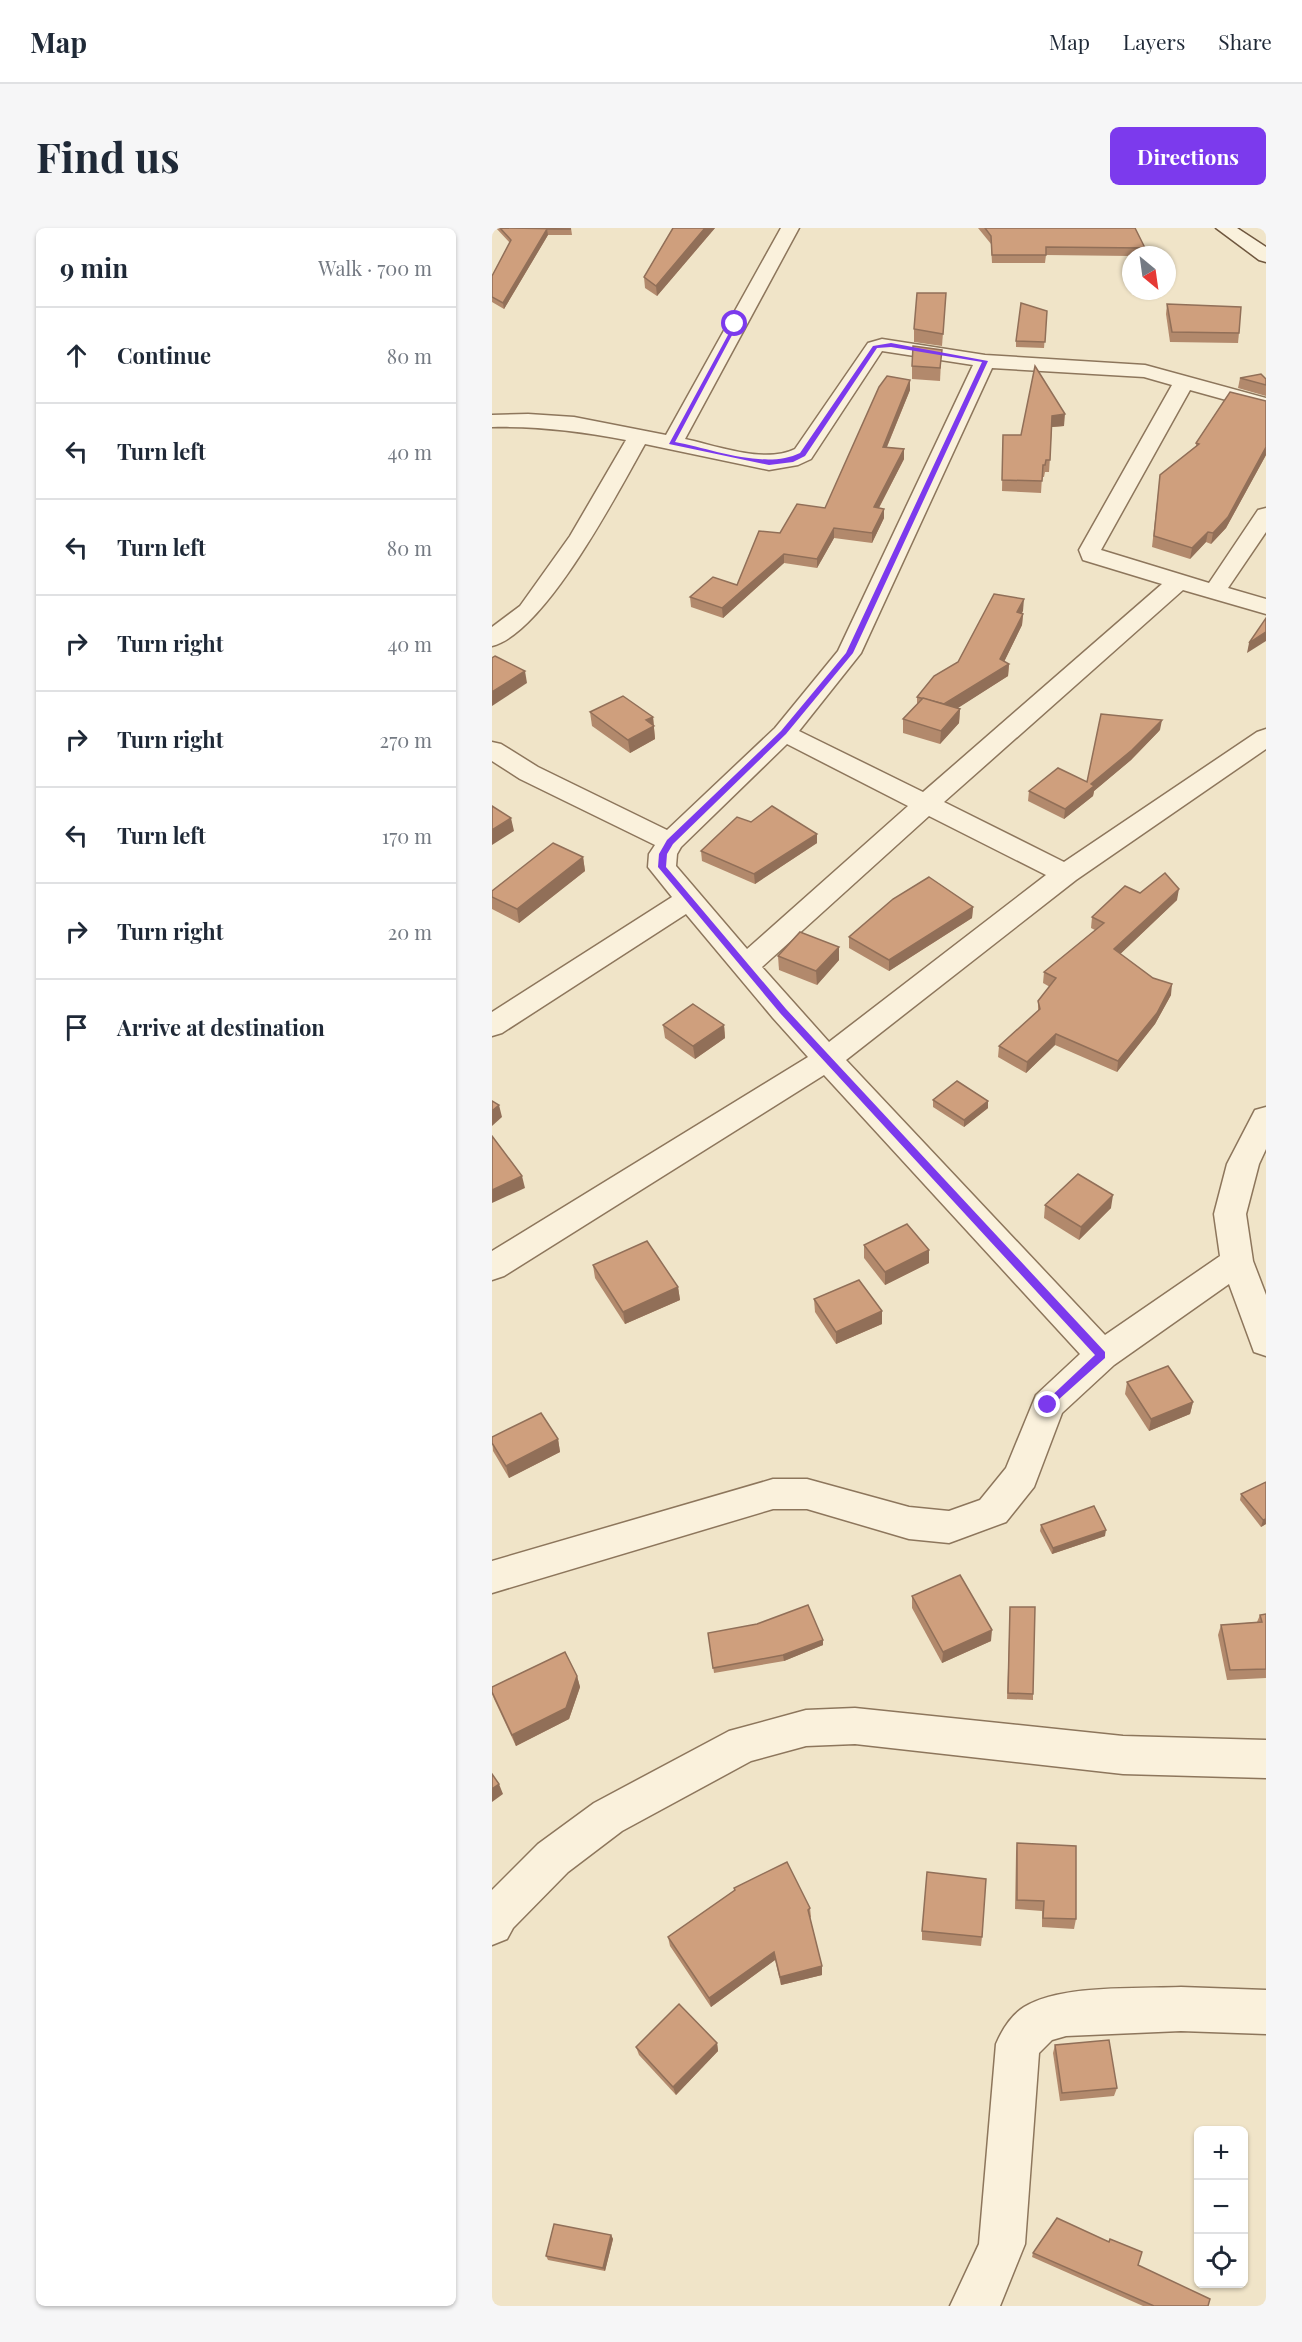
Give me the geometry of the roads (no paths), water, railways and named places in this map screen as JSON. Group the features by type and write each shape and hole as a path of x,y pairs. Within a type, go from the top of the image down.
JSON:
{"street":[{"path":"672,443 790,228"},
{"path":"1225,228 1266,256"},
{"path":"492,421 554,420 769,463 790,460 803,454 875,347 891,345 985,361 1145,371 1266,405"},
{"path":"985,361 849,653 784,733 670,842 663,854 662,867 827,1059 1101,1355"},
{"path":"1185,381 1090,550 1091,555 1266,607"},
{"path":"492,639 528,611 581,537 639,436"},
{"path":"1214,592 1266,515"},
{"path":"746,966 927,802 1179,581"},
{"path":"784,733 927,802 1066,874"},
{"path":"492,1267 827,1059 1066,874 1266,737"},
{"path":"492,750 529,773 670,842"},
{"path":"492,1026 689,899"},
{"path":"1266,1118 1243,1164 1230,1214 1237,1261 1260,1307 1266,1342"},
{"path":"492,1577 773,1494 807,1494 909,1524 950,1527 993,1511 1021,1476 1048,1405 1101,1355 1237,1261"},
{"path":"492,1924 498,1913 553,1858 608,1817 743,1744 806,1728 855,1726 1123,1755 1266,1759"},
{"path":"974,2306 988,2280 1002,2244 1018,2044 1038,2023 1066,2014 1181,2009 1266,2012"}]}
